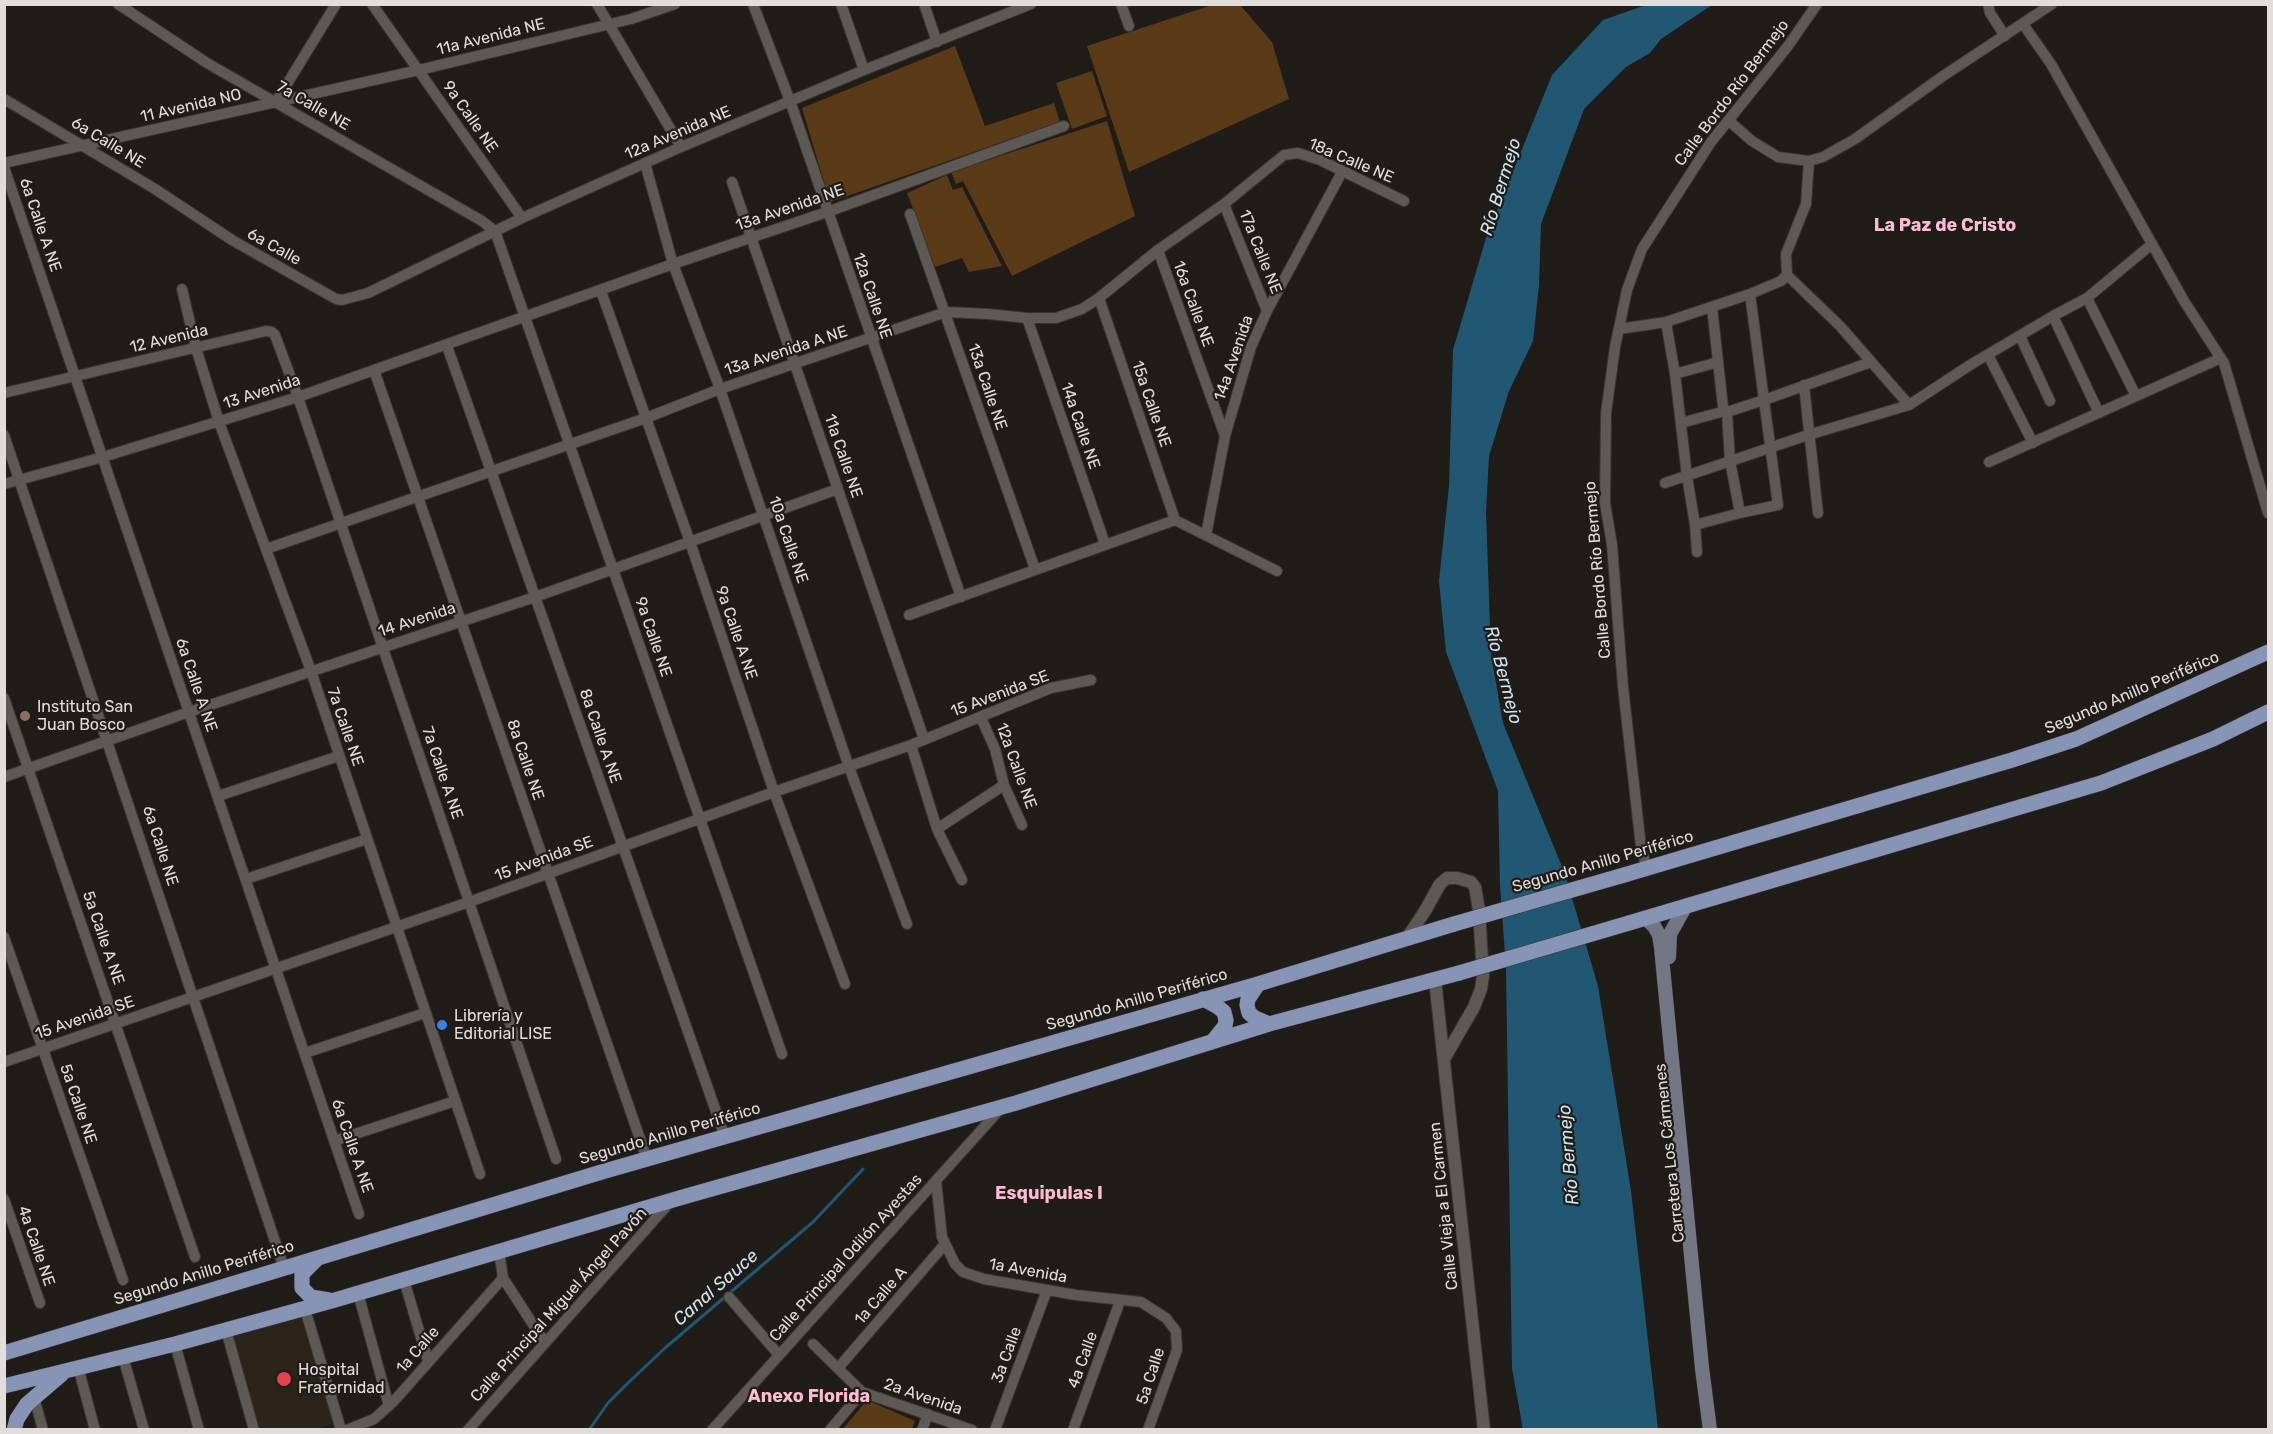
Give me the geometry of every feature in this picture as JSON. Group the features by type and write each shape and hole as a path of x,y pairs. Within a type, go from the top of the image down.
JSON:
{"main road":[{"name":"Segundo Anillo Periférico","path":"4,1353 647,1159 1257,984 2012,760 2076,739 2267,654"},
{"path":"4,1386 305,1309 672,1200 1002,1107 1269,1024 1435,980 1684,909 2101,783 2213,739 2268,712"},
{"name":"Carretera Los Cármenes","path":"1684,909 1670,934 1668,947 1706,1354 1707,1398"},
{"name":"Carretera Los Cármenes","path":"1646,919 1659,935 1661,947 1710,1430"},
{"path":"1257,984 1248,999 1249,1013 1269,1024"},
{"path":"1203,999 1224,1012 1225,1026 1214,1041"},
{"path":"324,1256 309,1265 302,1274 302,1288 307,1295 315,1299 335,1300"},
{"path":"14,1430 23,1408 34,1397 74,1368"}],"street":[{"name":"7a Calle NE","path":"118,4 207,63 482,221 495,231"},
{"path":"276,102 336,4"},
{"name":"9a Calle NE","path":"372,4 522,218"},
{"path":"597,4 681,147"},
{"name":"11a Avenida NE","path":"419,70 649,14 675,4"},
{"name":"12a Calle NE","path":"753,4 790,101 961,597"},
{"path":"841,4 864,70"},
{"path":"924,4 937,42"},
{"name":"12a Avenida NE","path":"342,300 368,293 522,218 681,147 864,70 1031,4"},
{"path":"1121,4 1129,27"},
{"name":"Calle Bordo Río Bermejo","path":"1647,869 1641,847 1623,687 1612,545 1605,503 1606,413 1619,329 1627,290 1642,249 1705,152 1817,4"},
{"path":"1988,4 1990,13 2005,36"},
{"path":"1729,121 1752,141 1778,157 1809,161 1823,157 1855,139 2052,4"},
{"path":"2023,24 2051,64 2184,301 2224,363 2268,513"},
{"name":"11 Avenida NO","path":"4,165 419,70"},
{"name":"6a Calle NE","path":"4,99 84,145 194,214"},
{"name":"13a Avenida NE","path":"526,318 1064,126"},
{"name":"18a Calle NE","path":"1284,155 1298,153 1320,160 1404,201"},
{"name":"13a Avenida A NE","path":"266,549 946,312 1056,318 1082,309 1158,250 1224,204 1284,155"},
{"path":"1809,161 1806,204 1786,254 1787,275 1840,326 1909,405"},
{"name":"10a Calle NE","path":"645,164 673,264 720,389 849,767 907,924"},
{"name":"6a Calle A NE","path":"4,165 359,1214"},
{"name":"14a Avenida","path":"1206,535 1225,436 1251,347 1267,311 1342,172"},
{"name":"11a Calle NE","path":"732,182 924,739"},
{"name":"17a Calle NE","path":"1224,204 1267,311"},
{"name":"6a Calle","path":"194,214 232,240 336,299 342,300"},
{"name":"13a Calle NE","path":"910,214 1035,569"},
{"name":"9a Calle NE","path":"495,231 782,1054"},
{"path":"1665,483 1808,435 1909,405 1988,355 2087,298 2152,244"},
{"name":"16a Calle NE","path":"1158,250 1225,436"},
{"path":"1619,329 1666,322 1750,294 1781,281 1787,275"},
{"name":"7a Calle NE","path":"182,289 196,348 219,422 311,671 480,1174"},
{"name":"9a Calle A NE","path":"601,291 690,542 774,792 845,984"},
{"path":"1695,525 1778,505 1750,294"},
{"name":"15a Calle NE","path":"1099,298 1175,520"},
{"path":"2087,298 2136,396"},
{"path":"1712,307 1730,461 1740,513"},
{"path":"2053,316 2099,413"},
{"name":"13 Avenida","path":"4,484 103,458 298,397 526,318"},
{"name":"14a Calle NE","path":"1027,318 1105,544"},
{"path":"1666,322 1675,374 1697,552"},
{"name":"12 Avenida","path":"4,393 266,331 272,332 279,340 298,397"},
{"path":"2020,336 2050,401"},
{"name":"8a Calle A NE","path":"447,346 725,1137"},
{"path":"1988,355 2033,443"},
{"path":"1989,462 2221,358"},
{"path":"1675,374 1718,362"},
{"path":"1681,423 1764,400 1871,362"},
{"name":"8a Calle NE","path":"374,370 647,1159"},
{"path":"1804,385 1818,513"},
{"name":"7a Calle A NE","path":"298,397 556,1159"},
{"name":"6a Calle NE","path":"4,435 109,741 284,1268"},
{"name":"14 Avenida","path":"4,777 189,712 535,597 838,489"},
{"path":"909,615 1175,520 1277,572"},
{"name":"15 Avenida SE","path":"4,1062 469,902 774,792 911,746 1052,688 1091,681"},
{"name":"5a Calle A NE","path":"4,698 195,1257"},
{"name":"12a Calle NE","path":"981,718 995,749 1004,785 1022,825"},
{"path":"911,746 937,829 962,880"},
{"path":"218,796 339,756"},
{"path":"937,829 1004,785"},
{"path":"246,879 367,839"},
{"path":"1407,938 1440,884 1447,878 1471,882 1475,887 1479,910 1482,982 1474,1007 1444,1059"},
{"name":"5a Calle NE","path":"4,936 123,1280"},
{"name":"Calle Vieja a El Carmen","path":"1435,980 1484,1430"},
{"path":"305,1053 425,1013"},
{"path":"334,1141 455,1101"},
{"name":"Calle Principal Odilón Ayestas","path":"712,1430 1002,1107"},
{"name":"1a Avenida","path":"936,1181 942,1237 955,1264 971,1276 1047,1290 1141,1302 1166,1318 1176,1331"},
{"name":"4a Calle NE","path":"4,1199 40,1303"},
{"name":"Calle Principal Miguel Ángel Pavón","path":"468,1430 672,1200"},
{"name":"1a Calle A","path":"839,1367 945,1244"},
{"path":"498,1251 503,1278 545,1343"},
{"name":"1a Calle","path":"347,1430 374,1419 389,1406 503,1278"},
{"path":"404,1280 428,1361"},
{"name":"3a Calle","path":"995,1430 1047,1290"},
{"path":"358,1293 389,1406"},
{"path":"729,1297 779,1355"},
{"name":"4a Calle","path":"1073,1430 1120,1300"},
{"path":"305,1309 341,1430"},
{"path":"226,1330 254,1430"},
{"name":"5a Calle","path":"1148,1430 1177,1350 1176,1331"},
{"path":"175,1344 199,1430"},
{"name":"2a Avenida","path":"813,1344 862,1392 972,1430"},
{"path":"123,1357 144,1430"},
{"path":"74,1368 95,1430"},
{"path":"830,1430 862,1392"},
{"path":"34,1397 43,1430"},
{"path":"922,1430 928,1414"}],"shaded area":[{"path":"1212,5 1240,5 1272,42 1289,99 1129,172 1087,46"},
{"path":"955,46 985,126 1054,103 1060,122 830,202 802,108"},
{"path":"1092,71 1107,116 1072,129 1056,83"},
{"path":"1107,121 1135,216 1012,276 963,181 956,184 951,172"},
{"path":"947,175 953,190 962,187 1002,266 969,272 962,258 935,267 907,193"},
{"name":"Hospital Fraternidad","path":"304,1315 336,1424 316,1429 259,1429 231,1335"},
{"path":"867,1400 915,1421 912,1429 843,1429"}],"water":[{"name":"Río Bermejo","path":"1646,5 1712,5 1661,39 1650,53 1626,67 1584,109 1541,224 1539,285 1533,341 1509,391 1489,456 1486,512 1491,655 1503,723 1565,874 1598,986 1631,1191 1658,1429 1523,1430 1512,1368 1506,968 1500,885 1498,791 1446,652 1439,581 1449,486 1453,350 1486,238 1552,75 1603,20"}],"waterway":[{"name":"Canal Sauce","path":"589,1430 608,1403 628,1383 665,1348 813,1222 863,1169"}],"place":[{"name":"Instituto San Juan Bosco","path":"25,716"},
{"name":"Librería y Editorial LISE","path":"442,1025"},
{"name":"Hospital Fraternidad","path":"284,1379"}],"district":[{"name":"La Paz de Cristo","path":"1945,226"},
{"name":"Esquipulas I","path":"1049,1194"},
{"name":"Anexo Florida","path":"809,1397"}]}
